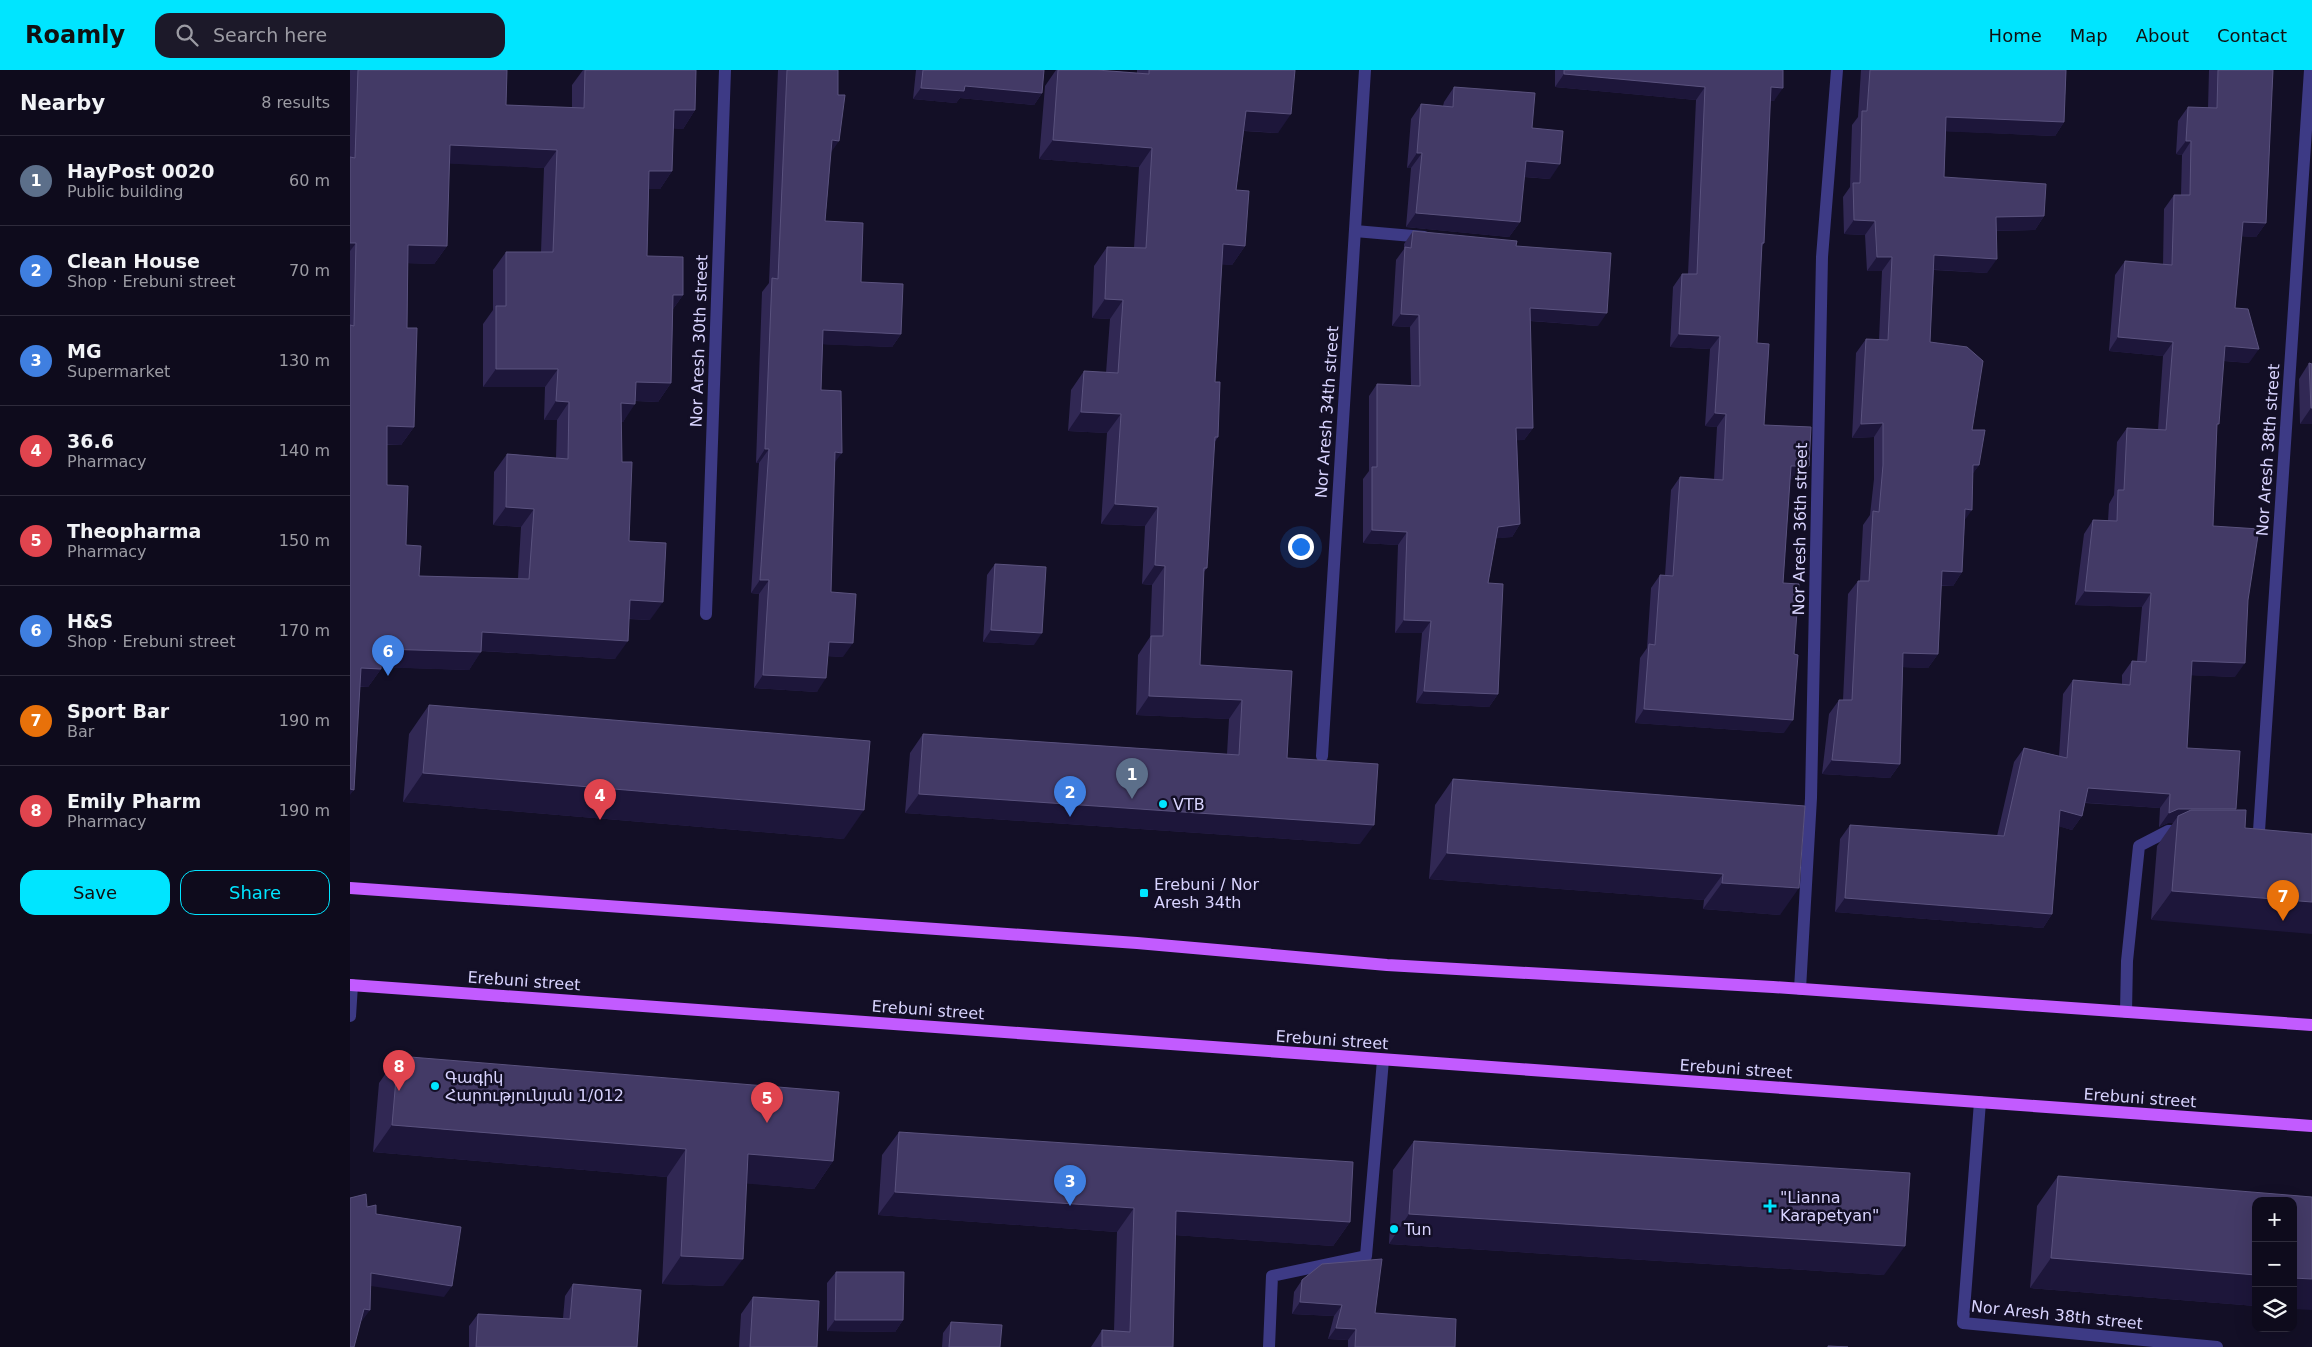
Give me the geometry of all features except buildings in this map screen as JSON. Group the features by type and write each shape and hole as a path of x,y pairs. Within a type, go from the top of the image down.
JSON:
{"main road":[{"path":"350,888 1136,942 1387,965 1800,989 2312,1024"},
{"name":"Erebuni street","path":"351,985 2312,1126"}],"street":[{"name":"Nor Aresh 30th street","path":"706,614 725,70"},
{"name":"Nor Aresh 34th street","path":"1322,756 1365,70"},
{"name":"Nor Aresh 36th street","path":"1800,989 1811,798 1822,257 1837,70"},
{"name":"Nor Aresh 38th street","path":"2259,832 2310,70"},
{"path":"1355,231 1433,238"},
{"path":"2126,1012 2127,960 2138,846 2168,831 2196,831"},
{"path":"350,1016 351,985"},
{"path":"1269,1347 1272,1276 1366,1256 1383,1060"},
{"name":"Nor Aresh 38th street","path":"1980,1102 1963,1323 2217,1347"}],"place":[{"name":"H&S","path":"388,676"},
{"name":"HayPost 0020","path":"1132,799"},
{"name":"VTB","path":"1163,804"},
{"name":"Clean House","path":"1070,817"},
{"name":"36.6","path":"600,820"},
{"name":"Erebuni / Nor Aresh 34th","path":"1144,893"},
{"name":"Sport Bar","path":"2283,921"},
{"name":"Գագիկ Հարությունյան 1/012","path":"435,1086"},
{"name":"Emily Pharm","path":"399,1091"},
{"name":"Theopharma","path":"767,1123"},
{"name":"MG","path":"1070,1206"},
{"name":"\"Lianna Karapetyan\"","path":"1770,1206"},
{"name":"Tun","path":"1394,1229"}]}
